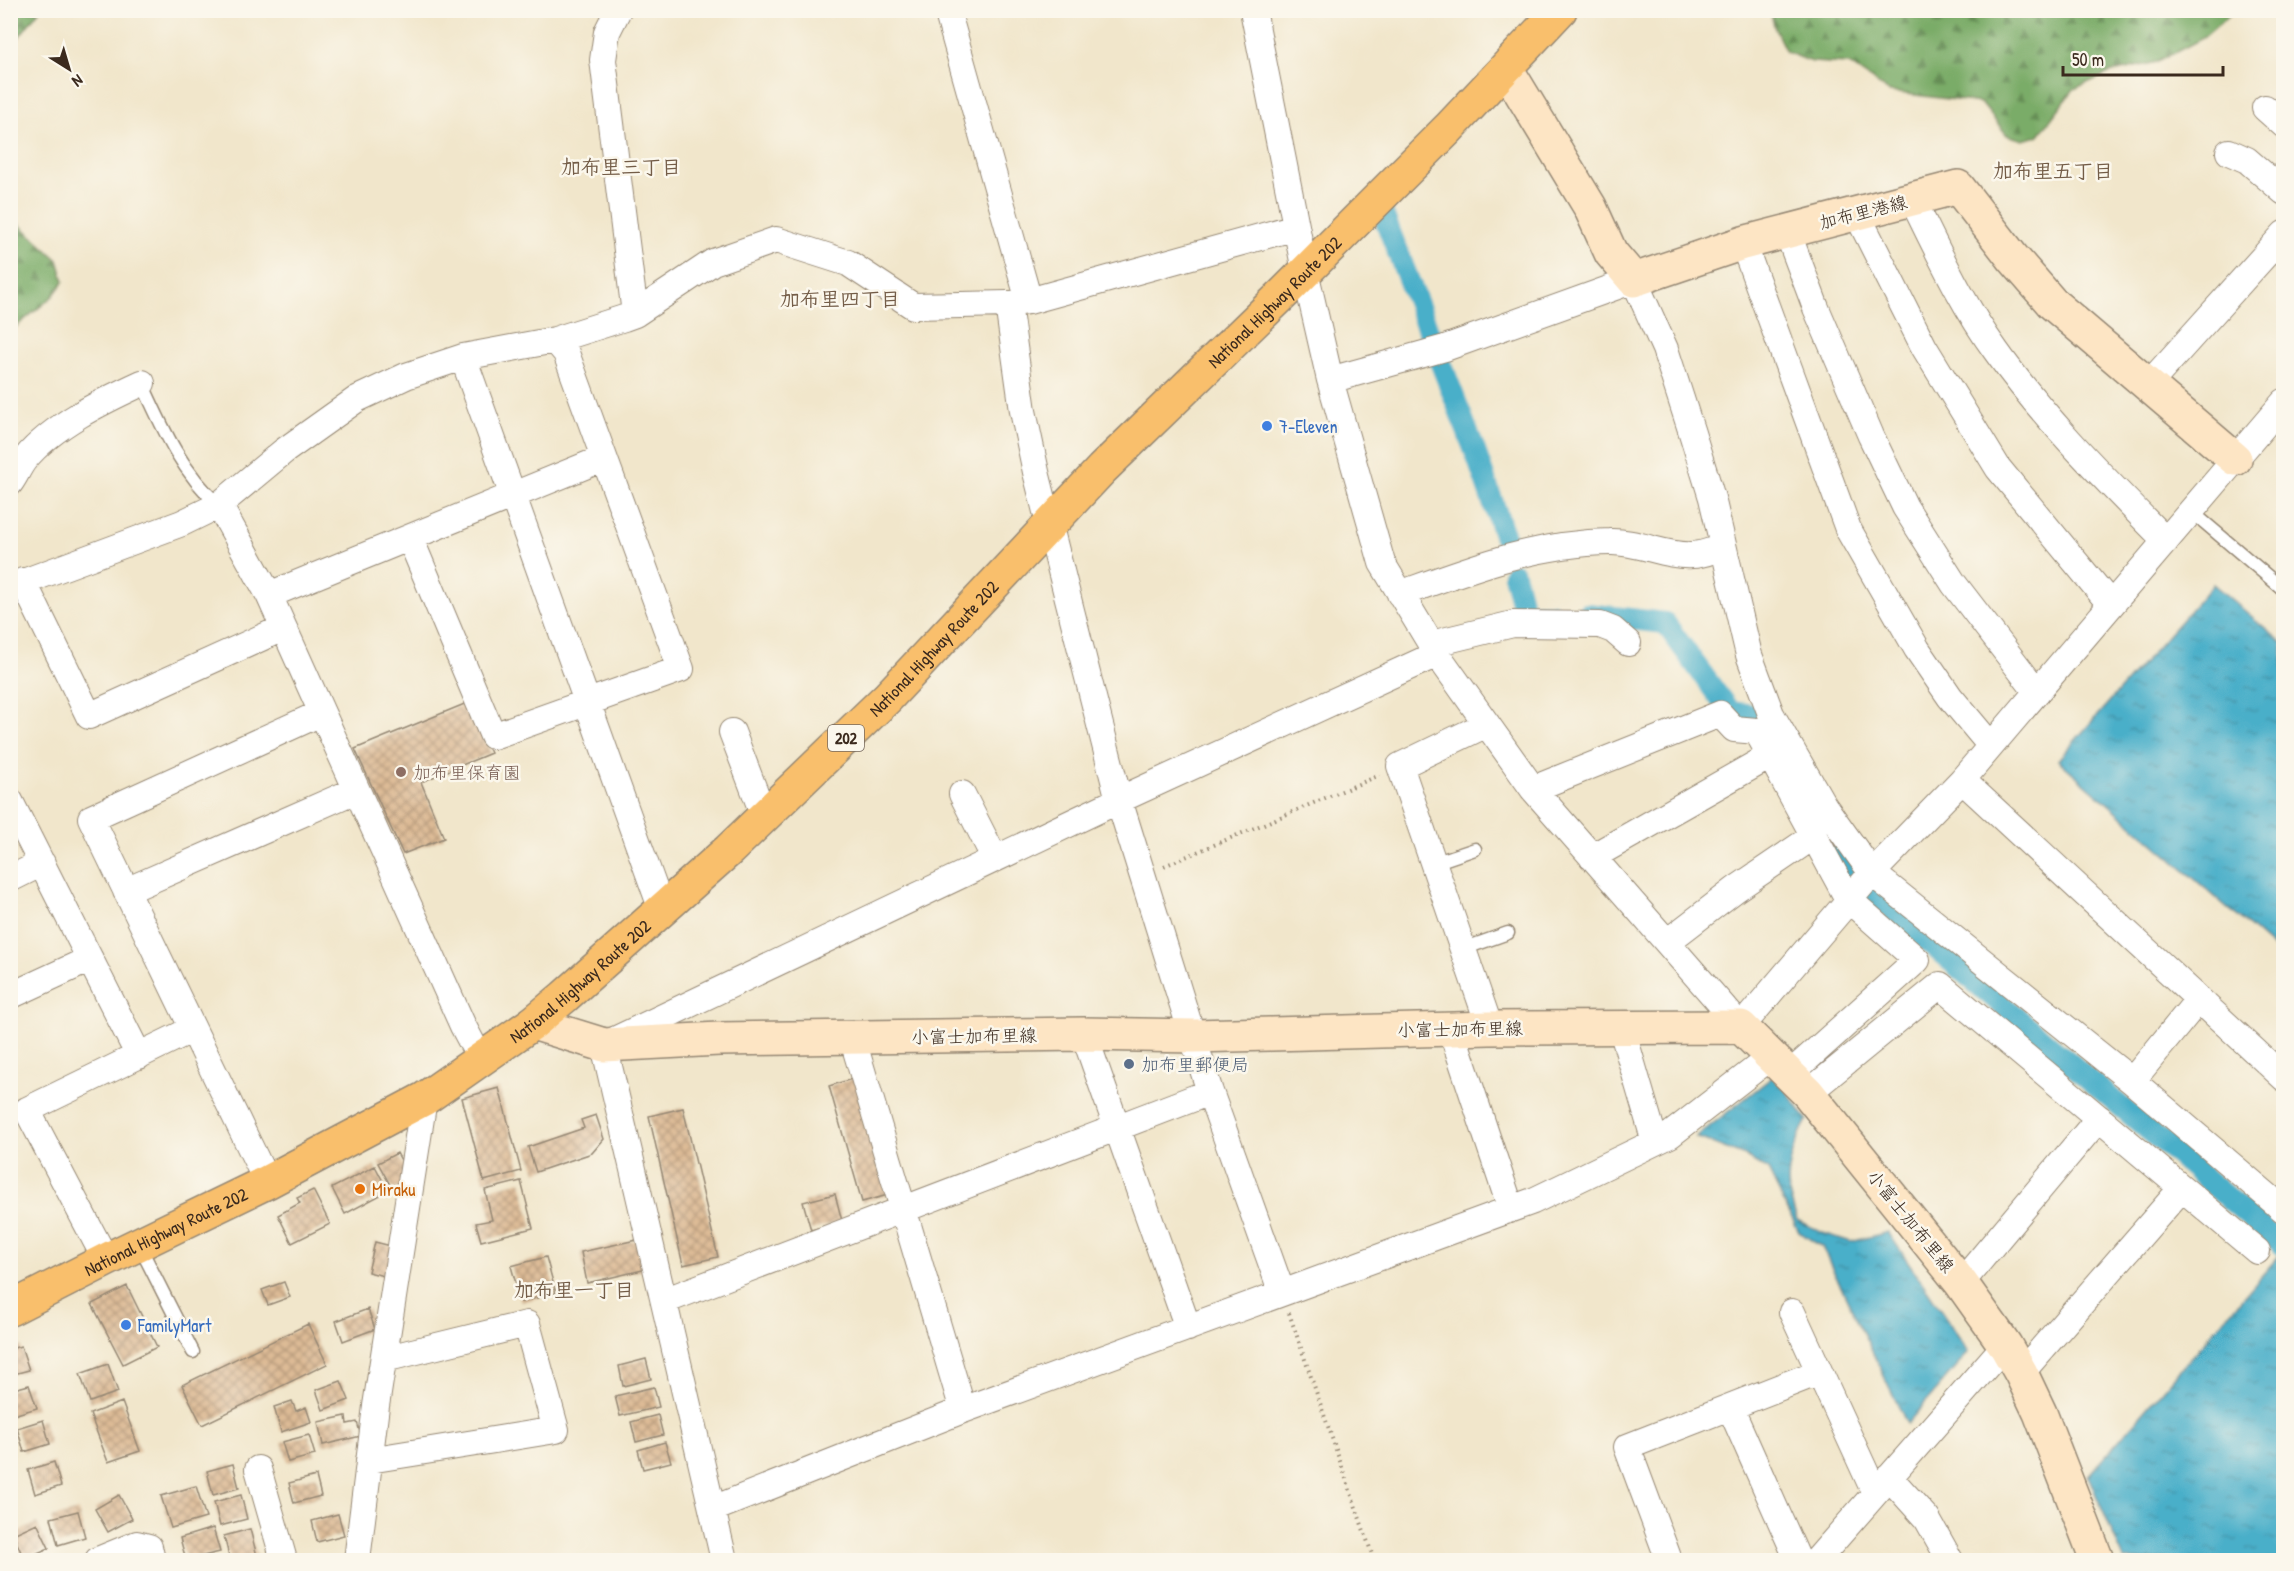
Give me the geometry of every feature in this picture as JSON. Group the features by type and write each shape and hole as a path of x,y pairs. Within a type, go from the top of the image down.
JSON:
{"highway":[{"name":"National Highway Route 202","path":"10,1309 267,1182 424,1099 533,1023 662,910 887,698 1102,469 1449,128 1560,10"}],"main road":[{"path":"1506,68 1590,207 1611,253 1634,280"},
{"name":"加布里港線","path":"1634,280 1743,243 1958,187 2013,258 2052,303 2235,459"},
{"name":"小富士加布里線","path":"533,1023 604,1045 719,1039 1084,1034 1194,1036 1490,1028 1741,1027 1790,1074 1961,1283 2005,1346 2040,1413 2097,1560"}],"street":[{"path":"618,10 607,32 603,60 635,314"},
{"path":"947,10 1018,302 1023,411 1049,526 1119,800 1210,1092 1282,1293"},
{"path":"1253,10 1305,271 1330,380 1382,563 1434,649 1533,789 1741,1027 1848,899 1962,780 2283,402"},
{"path":"2229,152 2247,160 2283,192"},
{"path":"1912,200 1953,281 1995,350 2077,451 2166,541"},
{"path":"1857,214 1924,347 1998,468 2111,605"},
{"path":"283,628 88,716 17,584 172,526 219,504 284,451 357,399 406,376 463,357 555,340 635,314 713,262 776,240 848,263 914,306 1018,302 1296,227"},
{"path":"1787,231 1816,308 1871,436 1905,507 1954,584 2037,692"},
{"path":"2148,385 2283,234"},
{"path":"1743,243 1848,529 1917,649 1950,697 1991,746"},
{"path":"1330,380 1438,350 1634,280 1665,349 1712,498 1749,655 1771,714 1824,806 1872,873 2132,1082 2283,1210"},
{"path":"410,538 493,736 681,669 566,353 555,340"},
{"path":"463,357 662,910"},
{"path":"10,483 24,460 44,439 104,400 142,383"},
{"path":"268,595 604,458"},
{"path":"219,504 268,595 463,1026 481,1060"},
{"path":"1400,594 1490,561 1571,544 1612,542 1646,546 1681,555 1694,555 1723,547"},
{"path":"724,1560 721,1506 673,1298 604,1045 1434,649 1513,624 1600,625 1613,630 1628,643"},
{"path":"267,1182 91,818 321,713"},
{"path":"1533,789 1720,714 1734,729 1756,731 1848,899 1917,960 1940,986 2257,1251"},
{"path":"1487,724 1400,766 1490,1028"},
{"path":"732,732 764,816"},
{"path":"1592,857 1770,756"},
{"path":"1962,780 2283,1077"},
{"path":"126,891 356,790"},
{"path":"962,794 995,859"},
{"path":"10,801 139,1056"},
{"path":"1666,942 1736,889 1814,836"},
{"path":"10,879 42,863"},
{"path":"10,996 90,959"},
{"path":"1790,1074 1917,960"},
{"path":"721,1506 963,1410 1533,1201 1790,1074 1940,986"},
{"path":"2132,1082 2199,999"},
{"path":"1621,1026 1655,1142"},
{"path":"106,1260 27,1110 193,1029"},
{"path":"1451,1029 1512,1209"},
{"path":"1084,1034 1188,1328"},
{"path":"852,1037 963,1410"},
{"path":"673,1298 1210,1092"},
{"path":"357,1560 369,1460 424,1099"},
{"path":"1961,1283 2099,1118"},
{"path":"2021,1373 2182,1188"},
{"path":"1792,1312 1819,1372 1882,1485 1927,1519 1950,1560"},
{"path":"369,1460 556,1430 528,1324 384,1359"},
{"path":"1817,1560 2005,1346"},
{"path":"1669,1560 1627,1447 1819,1372"},
{"path":"1730,1407 1798,1560"},
{"path":"258,1469 284,1560"},
{"path":"98,1560 137,1544 148,1547 152,1560"}],"lane":[{"path":"142,383 173,447 190,474 203,491 219,504"},
{"path":"2191,511 2283,590"},
{"path":"1434,863 1475,849"},
{"path":"1463,949 1508,933"},
{"path":"138,1244 193,1352"}],"path":[{"path":"2270,10 2268,15 2276,10"},
{"path":"1143,875 1400,766"},
{"path":"1282,1293 1374,1560"}],"green space":[{"path":"1770,10 2234,11 2203,38 2157,62 2109,73 2074,89 2038,136 2023,140 2007,135 1981,103 1890,92 1849,64 1812,62 1786,52 1775,29"},
{"path":"10,11 39,11 11,47"},
{"path":"10,216 58,260 64,281 53,296 11,331"}],"water":[{"path":"2213,584 2283,643 2283,956 2058,760"},
{"path":"1775,1075 1807,1120 1795,1146 1788,1183 1797,1220 1823,1233 1851,1242 1888,1232 1969,1352 1907,1424 1822,1247 1799,1232 1768,1170 1745,1156 1696,1137"},
{"path":"2283,1251 2283,1560 2124,1560 2088,1476"}],"building":[{"name":"加布里保育園","path":"467,703 491,753 421,782 444,838 403,854 355,749"},
{"path":"855,1078 888,1195 862,1202 829,1086"},
{"path":"499,1088 521,1171 484,1181 462,1098"},
{"path":"683,1108 718,1257 683,1265 649,1116"},
{"path":"596,1115 604,1139 592,1153 536,1172 528,1147 584,1128 581,1120"},
{"path":"397,1153 407,1171 405,1184 393,1190 378,1163"},
{"name":"Miraku","path":"375,1166 388,1191 345,1214 332,1188"},
{"path":"521,1181 533,1228 481,1241 476,1223 492,1220 485,1190"},
{"path":"313,1190 330,1224 292,1243 278,1215 300,1203 297,1198"},
{"path":"835,1194 842,1221 811,1230 803,1202"},
{"path":"641,1239 647,1269 587,1283 581,1252"},
{"path":"375,1242 395,1247 388,1277 368,1272"},
{"path":"546,1257 556,1293 521,1302 511,1266"},
{"path":"284,1282 290,1297 268,1305 262,1290"},
{"path":"127,1286 157,1347 123,1364 92,1304"},
{"path":"368,1309 375,1329 343,1341 336,1321"},
{"path":"308,1324 327,1364 202,1425 182,1385"},
{"path":"21,1346 29,1370 10,1375 10,1349"},
{"path":"646,1359 651,1379 623,1386 619,1366"},
{"path":"108,1364 118,1392 90,1402 80,1374"},
{"path":"341,1381 349,1400 323,1410 316,1390"},
{"path":"29,1385 37,1408 10,1416 10,1390"},
{"path":"654,1387 659,1407 620,1416 615,1396"},
{"path":"292,1401 296,1411 306,1407 311,1422 281,1432 274,1407"},
{"path":"122,1402 140,1451 108,1462 90,1414"},
{"path":"658,1415 663,1435 636,1442 631,1422"},
{"path":"346,1416 347,1424 357,1422 361,1436 323,1445 318,1422"},
{"path":"43,1420 50,1444 24,1452 17,1428"},
{"path":"309,1435 315,1455 288,1462 282,1442"},
{"path":"665,1442 671,1462 643,1469 638,1450"},
{"path":"54,1462 61,1486 35,1494 28,1470"},
{"path":"233,1464 239,1488 213,1495 207,1471"},
{"path":"316,1476 321,1496 294,1503 289,1483"},
{"path":"196,1486 206,1518 171,1528 161,1496"},
{"path":"119,1495 132,1519 108,1532 95,1509"},
{"path":"241,1495 247,1519 220,1526 214,1502"},
{"path":"78,1511 85,1537 58,1545 51,1518"},
{"path":"338,1514 344,1535 317,1542 312,1521"},
{"path":"37,1523 49,1548 24,1559 13,1534"},
{"path":"213,1528 220,1552 186,1560 180,1538"},
{"path":"250,1529 257,1556 230,1560 224,1536"},
{"path":"10,1540 20,1560 10,1560"}],"waterway":[{"path":"1383,214 1475,451 1506,540"},
{"path":"1514,574 1524,614 1551,614"},
{"path":"1587,614 1665,623 1730,712 1759,716 1774,742"},
{"path":"1833,846 1850,875 2284,1246"}],"place":[{"name":"7-Eleven","path":"1267,426"},
{"name":"加布里保育園","path":"401,772"},
{"name":"加布里郵便局","path":"1129,1064"},
{"name":"Miraku","path":"360,1189"},
{"name":"FamilyMart","path":"126,1325"}],"district":[{"name":"加布里三丁目","path":"621,166"},
{"name":"加布里五丁目","path":"2053,170"},
{"name":"加布里四丁目","path":"840,298"},
{"name":"加布里一丁目","path":"574,1289"}]}
